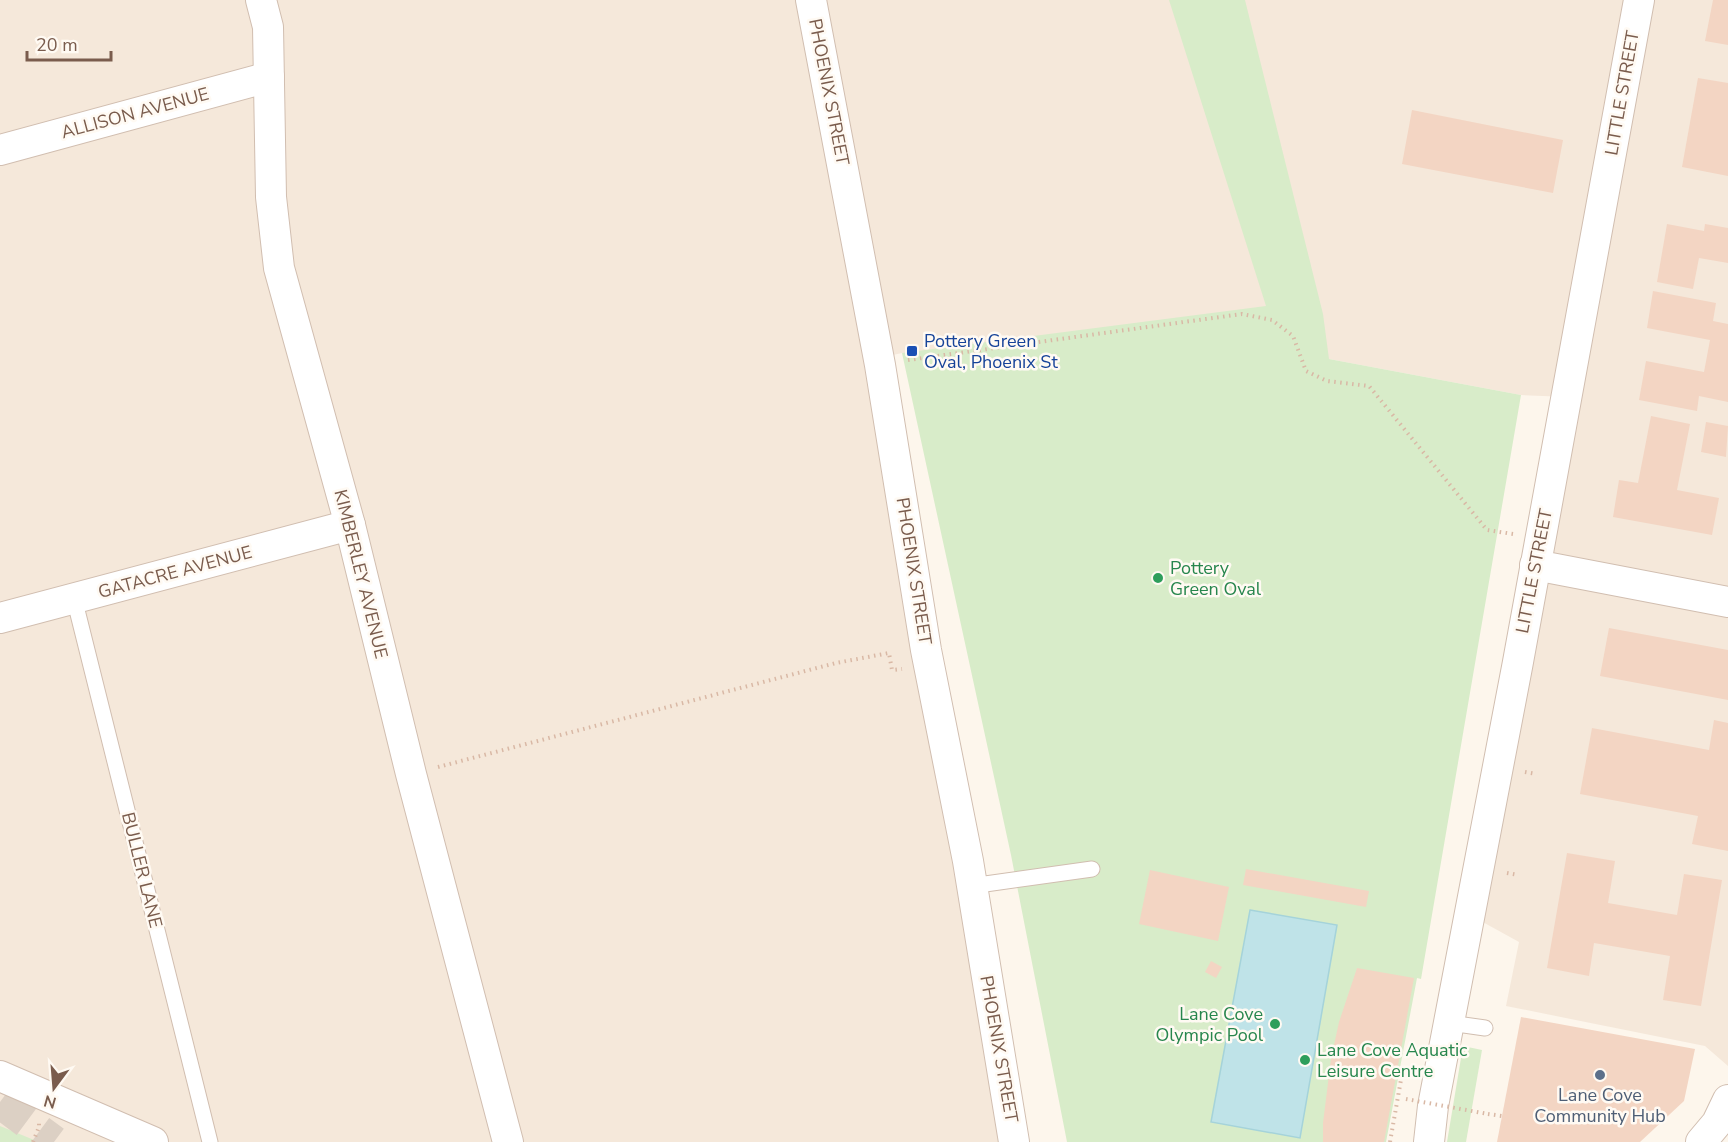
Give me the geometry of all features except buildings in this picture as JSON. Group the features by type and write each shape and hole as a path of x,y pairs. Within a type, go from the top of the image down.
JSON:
{"street":[{"name":"KIMBERLEY AVENUE","path":"261,0 268,27 271,197 279,268 350,525 411,774 508,1142"},
{"name":"PHOENIX STREET","path":"811,0 880,365 926,650 972,886 1014,1142"},
{"name":"LITTLE STREET","path":"1429,1142 1433,1106 1569,397 1639,0"},
{"name":"ALLISON AVENUE","path":"0,150 269,77"},
{"name":"GATACRE AVENUE","path":"0,618 350,525"},
{"path":"1538,551 1728,602"},
{"path":"0,1076 153,1142"},
{"path":"1701,1142 1717,1123 1728,1100"}],"lane":[{"name":"BULLER LANE","path":"75,598 210,1142"},
{"path":"972,886 1092,869"},
{"path":"1450,1023 1485,1028"}],"path":[{"path":"880,365 1242,314 1272,320 1293,336 1306,371 1327,381 1370,386 1487,530 1538,551"},
{"path":"411,774 836,663 890,653 892,670 914,667 926,650"},
{"path":"1390,1142 1402,1074 1410,1076 1409,1083"},
{"path":"1408,1091 1406,1099 1502,1116"},
{"path":"33,1142 39,1127"}],"shaded area":[{"path":"0,0 1728,0 1728,1066 1705,1046 1506,1006 1519,942 1470,915 1568,397 1521,395 1329,359 902,353 879,358 971,886 998,1142 0,1142"}],"green space":[{"path":"1169,0 1245,0 1323,314 1329,359 1521,395 1421,979 1417,978 1386,1142 1067,1142 1011,855 902,353 1266,306"},
{"path":"1463,1046 1482,1050 1466,1142 1447,1142"},
{"path":"0,1126 39,1142 0,1142"}],"water":[{"name":"Lane Cove Olympic Pool","path":"1250,910 1337,925 1300,1138 1211,1122"}],"tunnel":[{"path":"0,1102 54,1142"}],"place":[{"name":"Pottery Green Oval, Phoenix St","path":"912,351"},
{"name":"Pottery Green Oval","path":"1158,578"},
{"name":"Lane Cove Olympic Pool","path":"1275,1024"},
{"name":"Lane Cove Aquatic Leisure Centre","path":"1305,1060"},
{"name":"Lane Cove Community Hub","path":"1600,1075"}]}
